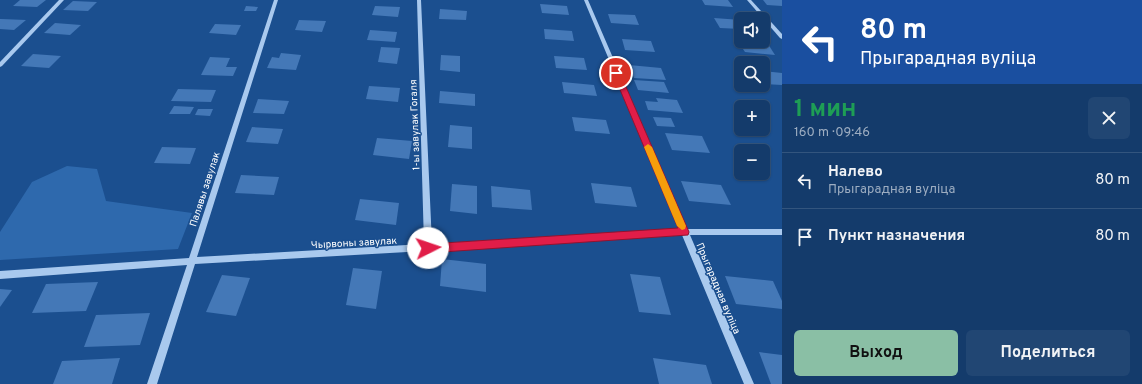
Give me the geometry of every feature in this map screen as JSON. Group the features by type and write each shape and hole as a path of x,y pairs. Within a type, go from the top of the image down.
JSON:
{"street":[{"path":"0,65 62,0"},
{"name":"Палявы завулак","path":"152,384 276,0"},
{"name":"1-ы завулак Гогаля","path":"420,0 428,248"},
{"name":"Прыгарадная вуліца","path":"586,0 749,384"},
{"path":"749,0 782,37"},
{"name":"Чырвоны завулак","path":"0,275 192,261 684,232 782,232"}],"shaded area":[{"path":"67,166 97,169 106,201 192,213 178,249 0,260 0,232 32,182"}],"building":[{"path":"20,0 46,0 37,7 13,6"},
{"path":"702,0 728,0 733,7 705,5"},
{"path":"763,0 782,0 782,6 767,5"},
{"path":"73,1 97,2 88,11 63,10"},
{"path":"540,4 567,6 569,15 542,13"},
{"path":"246,6 258,7 256,11 244,11"},
{"path":"375,6 400,7 398,17 372,15"},
{"path":"440,9 467,11 466,20 439,19"},
{"path":"608,14 635,15 639,25 611,23"},
{"path":"714,18 734,19 734,29 720,28"},
{"path":"0,19 26,20 14,30 0,29"},
{"path":"299,20 326,21 322,32 295,30"},
{"path":"55,23 81,25 70,35 44,33"},
{"path":"215,24 241,25 236,35 209,33"},
{"path":"544,29 572,31 574,41 545,39"},
{"path":"370,30 397,32 395,42 367,40"},
{"path":"622,39 651,41 655,52 625,50"},
{"path":"381,47 400,48 397,64 378,62"},
{"path":"770,47 775,55 745,52 742,48"},
{"path":"281,53 301,55 296,70 267,68 272,57 279,58"},
{"path":"33,54 61,56 49,68 21,66"},
{"path":"441,55 460,56 460,72 440,70"},
{"path":"554,56 584,58 587,70 556,68"},
{"path":"210,57 230,58 226,67 237,67 233,76 201,75"},
{"path":"629,65 661,68 666,80 634,78"},
{"path":"770,72 782,73 782,85 770,84"},
{"path":"634,80 664,82 669,93 638,90"},
{"path":"562,82 594,85 597,96 564,93"},
{"path":"369,86 400,88 398,102 366,99"},
{"path":"178,89 216,90 211,102 171,101"},
{"path":"440,91 475,94 475,106 439,103"},
{"path":"656,98 677,100 683,113 648,110 645,101 658,102"},
{"path":"258,99 289,101 284,114 253,113"},
{"path":"174,106 194,107 190,114 169,114"},
{"path":"198,109 213,109 210,116 195,115"},
{"path":"572,117 606,120 610,134 575,131"},
{"path":"653,117 671,118 675,127 657,126"},
{"path":"450,125 472,127 472,149 448,147"},
{"path":"252,127 283,129 278,144 246,142"},
{"path":"665,133 702,136 710,153 672,150"},
{"path":"377,138 412,141 409,159 373,155"},
{"path":"162,147 196,148 190,164 154,163"},
{"path":"241,175 279,177 274,195 235,193"},
{"path":"681,181 721,185 731,205 689,201"},
{"path":"591,183 631,187 637,207 595,203"},
{"path":"452,184 477,186 477,214 450,211"},
{"path":"491,186 530,190 532,210 492,207"},
{"path":"360,199 399,203 396,225 355,220"},
{"path":"442,259 486,264 486,292 440,286"},
{"path":"353,268 382,271 376,309 346,305"},
{"path":"630,274 660,277 671,315 639,312"},
{"path":"222,275 250,278 236,316 206,312"},
{"path":"725,276 773,281 782,301 782,309 736,304"},
{"path":"98,282 86,311 32,313 46,284"},
{"path":"0,289 12,290 0,307"},
{"path":"150,313 140,345 84,347 96,315"},
{"path":"759,352 782,355 782,384 771,384"},
{"path":"120,358 112,384 53,384 62,361"},
{"path":"653,358 706,365 712,384 659,384"}],"slow traffic":[{"path":"648,147 682,226"}],"route":[{"path":"428,248 684,232 616,73"}]}
